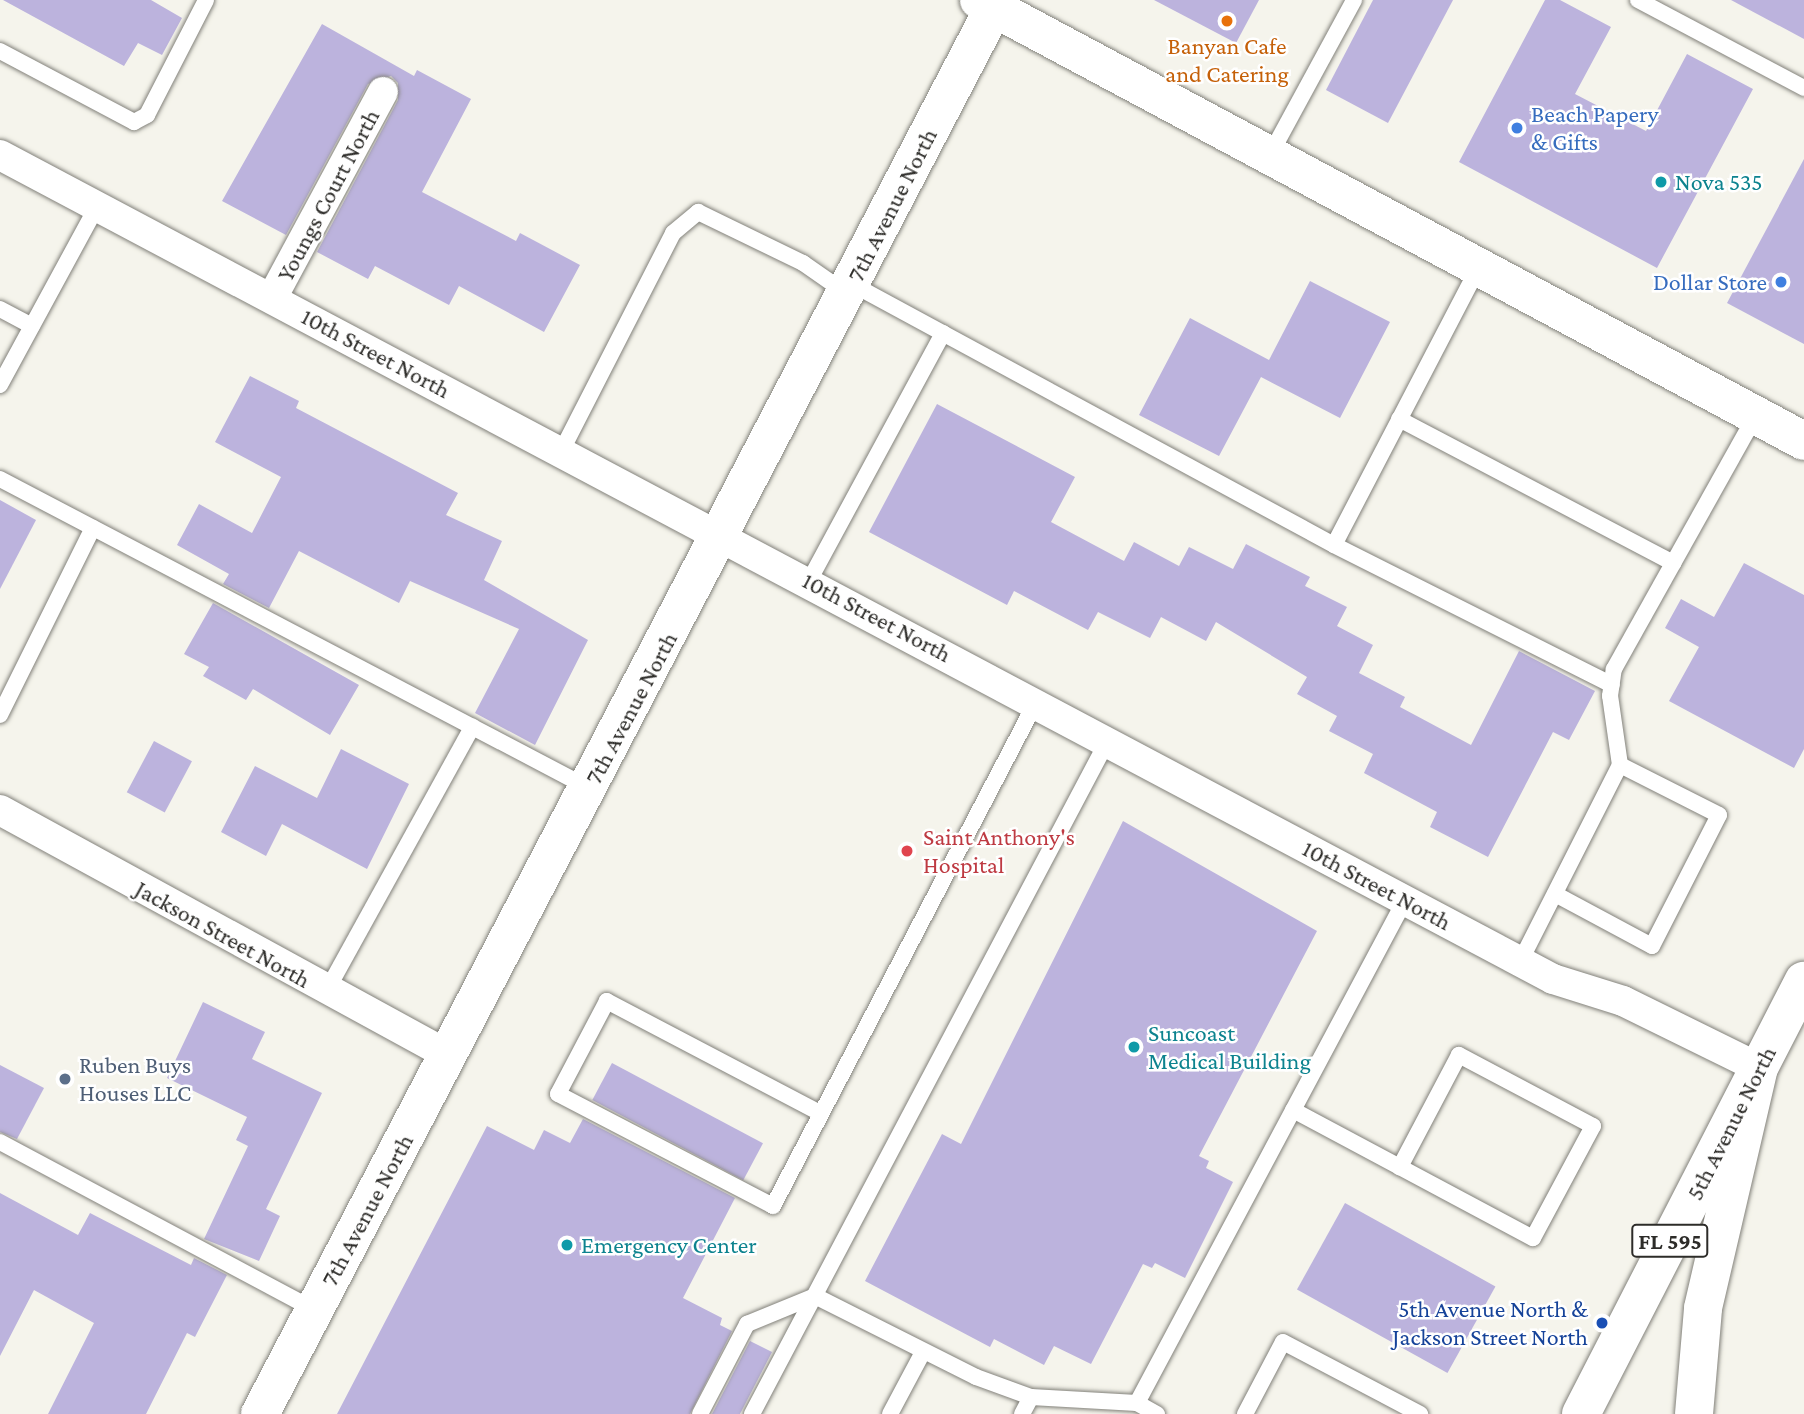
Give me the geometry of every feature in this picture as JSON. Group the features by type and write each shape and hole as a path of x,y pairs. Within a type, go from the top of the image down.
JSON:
{"main road":[{"path":"990,3 1804,441"},
{"name":"7th Avenue North","path":"260,1414 722,535 849,288 990,3"},
{"name":"5th Avenue North","path":"1581,1414 1804,981"},
{"path":"1693,1414 1703,1308 1759,1068"}],"street":[{"name":"Youngs Court North","path":"272,298 383,92"},
{"name":"10th Street North","path":"0,155 809,581 1520,962 1623,1001 1759,1068"},
{"name":"Jackson Street North","path":"0,810 326,992 448,1055"}],"lane":[{"path":"0,51 134,122 146,115 206,0"},
{"path":"1270,156 1354,0"},
{"path":"1638,0 1804,88"},
{"path":"0,386 97,206"},
{"path":"562,450 673,233 698,212 943,333 1334,545 1612,685"},
{"path":"1334,545 1479,267"},
{"path":"0,309 32,326"},
{"path":"809,581 943,333"},
{"path":"1520,962 1620,765 1612,685 1673,563 1756,415"},
{"path":"1399,419 1673,563"},
{"path":"0,480 589,788"},
{"path":"0,715 93,528"},
{"path":"820,1113 607,1002 558,1094 773,1206 1036,702"},
{"path":"326,992 472,727"},
{"path":"752,1414 1108,740"},
{"path":"1555,894 1652,946 1713,827 1719,815 1620,765"},
{"path":"1137,1403 1405,900"},
{"path":"1293,1110 1399,1167 1533,1238 1593,1126 1459,1055 1399,1167"},
{"path":"0,1142 315,1310"},
{"path":"700,1414 747,1324 815,1296 923,1352 1031,1397 1137,1403 1157,1414"},
{"path":"1245,1414 1283,1342 1420,1414"},
{"path":"890,1414 923,1352"},
{"path":"1022,1414 1031,1397"}],"building":[{"path":"3,0 151,0 182,18 162,55 138,43 124,66"},
{"path":"1154,0 1259,0 1236,43"},
{"path":"1373,0 1453,0 1388,123 1326,90"},
{"path":"1545,0 1560,0 1611,27 1575,94 1646,131 1687,54 1753,89 1657,268 1459,162"},
{"path":"1731,0 1804,0 1804,39"},
{"path":"322,24 414,76 417,70 471,99 422,192 516,241 520,233 580,265 544,332 459,286 449,305 375,266 368,279 317,252 398,100 398,83 391,76 368,84 286,235 222,201"},
{"path":"1804,159 1804,344 1727,303"},
{"path":"1310,281 1390,322 1340,418 1261,377 1219,456 1139,415 1190,318 1269,360"},
{"path":"250,376 299,401 296,408 458,493 446,515 502,541 484,580 588,640 535,745 475,713 519,629 410,581 399,603 299,551 269,608 223,584 229,574 177,545 199,504 252,533 281,477 215,442"},
{"path":"937,404 1075,477 1051,522 1124,561 1134,542 1179,566 1189,547 1233,569 1246,544 1310,577 1305,586 1347,607 1337,626 1373,645 1359,673 1405,697 1400,707 1471,745 1519,651 1595,691 1569,740 1553,732 1488,857 1430,827 1437,812 1364,773 1373,754 1329,731 1337,716 1297,694 1307,677 1216,622 1206,641 1161,617 1150,638 1098,612 1088,630 1014,591 1007,605 869,532"},
{"path":"0,500 36,520 0,589"},
{"path":"1744,563 1804,595 1804,749 1794,768 1669,701 1699,647 1665,628 1681,599 1714,617"},
{"path":"213,603 359,685 330,735 253,689 246,700 203,676 209,667 184,654"},
{"path":"154,741 192,761 165,812 127,792"},
{"path":"341,749 409,784 367,869 282,824 266,856 221,832 255,766 317,798"},
{"name":"Suncoast Medical Building","path":"1123,821 1317,931 1199,1156 1209,1161 1206,1168 1233,1182 1185,1278 1155,1263 1152,1268 1143,1264 1091,1364 1054,1346 1044,1365 994,1339 990,1347 865,1281 942,1134 961,1144"},
{"path":"203,1002 265,1032 252,1059 322,1093 266,1209 280,1216 259,1261 204,1239 248,1146 236,1140 247,1117 167,1078"},
{"path":"612,1063 763,1143 743,1180 592,1100"},
{"path":"0,1065 44,1088 17,1139 0,1132"},
{"name":"Emergency Center","path":"583,1119 735,1198 683,1298 722,1318 720,1325 732,1331 690,1414 337,1414 487,1126 534,1150 544,1130 570,1143"},
{"path":"0,1193 78,1235 90,1213 191,1265 194,1258 227,1275 195,1337 187,1333 146,1414 48,1414 94,1323 34,1290 0,1356"},
{"path":"1345,1203 1495,1286 1447,1373 1297,1290"},
{"path":"750,1341 772,1352 740,1414 712,1414"}],"place":[{"name":"Banyan Cafe and Catering","path":"1227,21"},
{"name":"Beach Papery & Gifts","path":"1517,128"},
{"name":"Nova 535","path":"1661,182"},
{"name":"Dollar Store","path":"1781,282"},
{"name":"Saint Anthony's Hospital","path":"907,851"},
{"name":"Suncoast Medical Building","path":"1134,1047"},
{"name":"Ruben Buys Houses LLC","path":"65,1079"},
{"name":"Emergency Center","path":"567,1245"},
{"name":"5th Avenue North & Jackson Street North","path":"1602,1323"}]}
